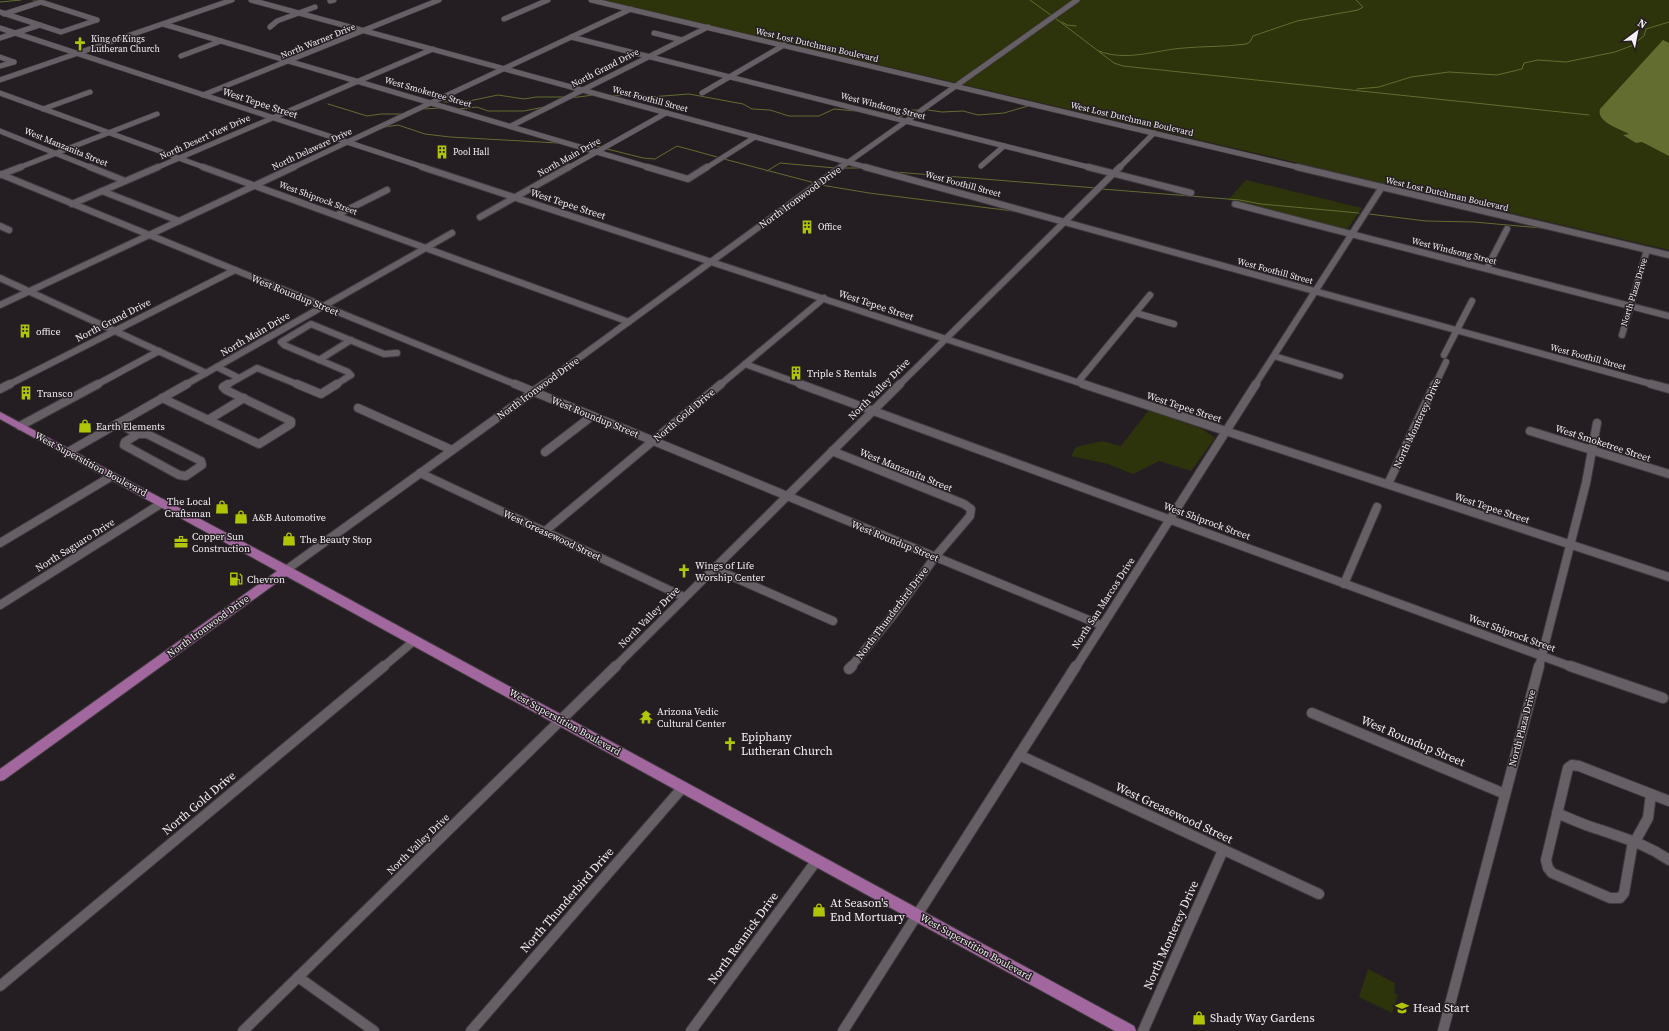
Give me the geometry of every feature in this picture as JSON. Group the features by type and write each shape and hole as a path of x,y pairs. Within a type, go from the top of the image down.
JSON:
{"main road":[{"name":"West Superstition Boulevard","path":"1,417 415,640 1129,1031"},
{"name":"North Ironwood Drive","path":"0,776 286,570"}],"street":[{"path":"0,80 232,0"},
{"name":"West Foothill Street","path":"251,0 1065,221 1669,389"},
{"path":"427,0 436,1"},
{"path":"504,19 548,0"},
{"name":"West Lost Dutchman Boulevard","path":"591,0 1669,255"},
{"name":"North Ironwood Drive","path":"286,570 713,262 848,162 1077,0"},
{"name":"North Warner Drive","path":"203,95 436,1"},
{"path":"41,2 97,20 61,32 2,13 41,2"},
{"path":"270,27 277,21 315,7"},
{"name":"North Delaware Drive","path":"0,305 631,10"},
{"name":"West Smoketree Street","path":"163,24 688,179 755,137"},
{"path":"0,38 40,25"},
{"name":"North Grand Drive","path":"512,126 708,27"},
{"name":"West Tepee Street","path":"0,28 1669,577"},
{"path":"654,33 682,40"},
{"name":"West Windsong Street","path":"571,37 1191,193"},
{"path":"181,56 221,41"},
{"path":"702,93 784,45"},
{"name":"North Desert View Drive","path":"72,204 433,49"},
{"path":"0,57 14,62 0,66"},
{"path":"43,109 90,92"},
{"name":"West Shiprock Street","path":"0,93 629,322"},
{"name":"North Main Drive","path":"480,217 666,112"},
{"path":"0,175 156,114"},
{"name":"West Manzanita Street","path":"0,131 125,181"},
{"name":"North Valley Drive","path":"242,1031 561,720 1154,133"},
{"path":"981,166 1004,146"},
{"name":"West Roundup Street","path":"0,175 533,391 1101,626"},
{"name":"North San Marcos Drive","path":"843,1031 1382,187"},
{"path":"336,216 387,190"},
{"path":"102,191 179,222"},
{"name":"West Windsong Street","path":"1235,204 1669,316"},
{"path":"0,226 8,230 0,233"},
{"path":"1487,268 1507,230"},
{"name":"North Main Drive","path":"68,452 452,234"},
{"name":"North Plaza Drive","path":"1622,335 1647,250"},
{"name":"North Grand Drive","path":"0,389 235,270"},
{"path":"0,278 206,374"},
{"path":"1078,382 1150,295"},
{"name":"North Gold Drive","path":"544,532 824,298"},
{"name":"North Monterey Drive","path":"1388,484 1472,300"},
{"path":"1136,313 1174,324"},
{"path":"162,398 259,444 292,422 289,419 223,387 257,368 314,393 321,394 351,375 348,372 281,342 311,324 384,354 397,353"},
{"path":"319,360 351,340"},
{"path":"20,426 159,352"},
{"path":"1274,356 1340,376"},
{"name":"West Shiprock Street","path":"745,364 1169,520 1336,579 1344,584 1663,698"},
{"path":"217,367 239,378"},
{"path":"208,420 244,398"},
{"path":"358,408 452,450"},
{"path":"545,452 592,416"},
{"name":"North Plaza Drive","path":"1442,1031 1571,545 1586,483 1597,423"},
{"path":"118,424 138,434 147,434 201,461 202,465 186,476 179,476 124,446 125,442 138,434"},
{"name":"West Smoketree Street","path":"1530,430 1592,451 1669,474"},
{"name":"West Manzanita Street","path":"832,451 964,504 971,510"},
{"name":"West Greasewood Street","path":"420,473 684,597"},
{"path":"0,543 112,476"},
{"name":"North Saguaro Drive","path":"0,605 162,503"},
{"path":"1344,584 1378,507"},
{"name":"North Thunderbird Drive","path":"849,669 894,614 935,557 970,516 971,510"},
{"path":"713,568 833,621"},
{"name":"North Gold Drive","path":"0,986 415,640"},
{"name":"West Roundup Street","path":"1312,713 1505,794"},
{"name":"West Greasewood Street","path":"1019,755 1319,894"},
{"path":"1652,794 1648,818 1632,847 1624,893 1620,898 1610,898 1552,873 1548,868 1546,860 1568,768 1572,765 1579,766 1652,794 1669,801"},
{"name":"North Thunderbird Drive","path":"471,1031 682,787"},
{"path":"1557,813 1599,830 1635,841 1654,849 1669,860"},
{"name":"North Monterey Drive","path":"1143,1031 1223,850"},
{"name":"North Rennick Drive","path":"691,1031 817,860"},
{"path":"298,977 374,1031"}],"shaded area":[{"path":"602,0 1669,0 1669,250"},
{"path":"1663,40 1669,43 1669,156 1642,142 1636,143 1623,135 1629,134 1605,121 1600,114 1600,109"},
{"path":"1246,180 1362,208 1346,231 1228,200"},
{"path":"1149,410 1202,429 1215,438 1191,471 1159,461 1133,474 1108,464 1071,456 1076,447 1102,441 1121,446"},
{"path":"1368,969 1395,983 1394,993 1398,995 1392,1013 1359,997"}],"waterway":[{"path":"0,2 21,0"},
{"path":"33,0 39,0"},
{"path":"1030,0 1052,16"},
{"path":"1099,51 1109,54 1130,55 1173,49 1246,44 1250,42 1253,36 1297,21 1358,10 1363,7 1356,0"},
{"path":"1055,18 1114,63 1123,66 1589,115"},
{"path":"1062,22 1067,25 1076,26"},
{"path":"1357,89 1379,87 1411,77 1449,72 1497,75 1522,69 1524,63 1538,60 1566,62 1615,52 1631,46 1644,36 1646,29 1669,22"},
{"path":"610,96 642,95 650,97 689,94 743,104 752,109 770,110 789,116 819,116 834,109 855,111"},
{"path":"444,102 469,101 498,95 524,99 536,97 563,97"},
{"path":"571,98 593,95"},
{"path":"328,104 367,116 381,114 403,114"},
{"path":"928,110 942,112 963,111 978,115 1004,113 1028,106"},
{"path":"458,109 477,107 488,111 524,111 544,107"},
{"path":"422,109 442,108"},
{"path":"866,109 900,117 912,110 917,110"},
{"path":"385,127 398,125 425,134 450,137 558,143"},
{"path":"580,145 602,147"},
{"path":"607,149 643,158 655,159 677,146 717,157"},
{"path":"724,159 768,171"},
{"path":"768,171 780,163 835,168"},
{"path":"843,168 859,168"},
{"path":"768,171 815,183"},
{"path":"895,172 1096,188"},
{"path":"821,185 869,193 1013,211"},
{"path":"1102,189 1240,200 1261,204 1359,213"},
{"path":"1369,214 1426,221 1474,222 1541,228"}],"place":[{"name":"King of Kings Lutheran Church","path":"80,44"},
{"name":"Pool Hall","path":"442,152"},
{"name":"Office","path":"807,227"},
{"name":"office","path":"25,331"},
{"name":"Triple S Rentals","path":"796,373"},
{"name":"Transco","path":"26,393"},
{"name":"Earth Elements","path":"85,426"},
{"name":"The Local Craftsman","path":"222,507"},
{"name":"A&B Automotive","path":"241,517"},
{"name":"The Beauty Stop","path":"289,539"},
{"name":"Copper Sun Construction","path":"181,542"},
{"name":"Wings of Life Worship Center","path":"684,571"},
{"name":"Chevron","path":"236,579"},
{"name":"Arizona Vedic Cultural Center","path":"646,717"},
{"name":"Epiphany Lutheran Church","path":"730,744"},
{"name":"At Season's End Mortuary","path":"819,910"},
{"name":"Head Start","path":"1402,1008"},
{"name":"Shady Way Gardens","path":"1199,1018"}]}
